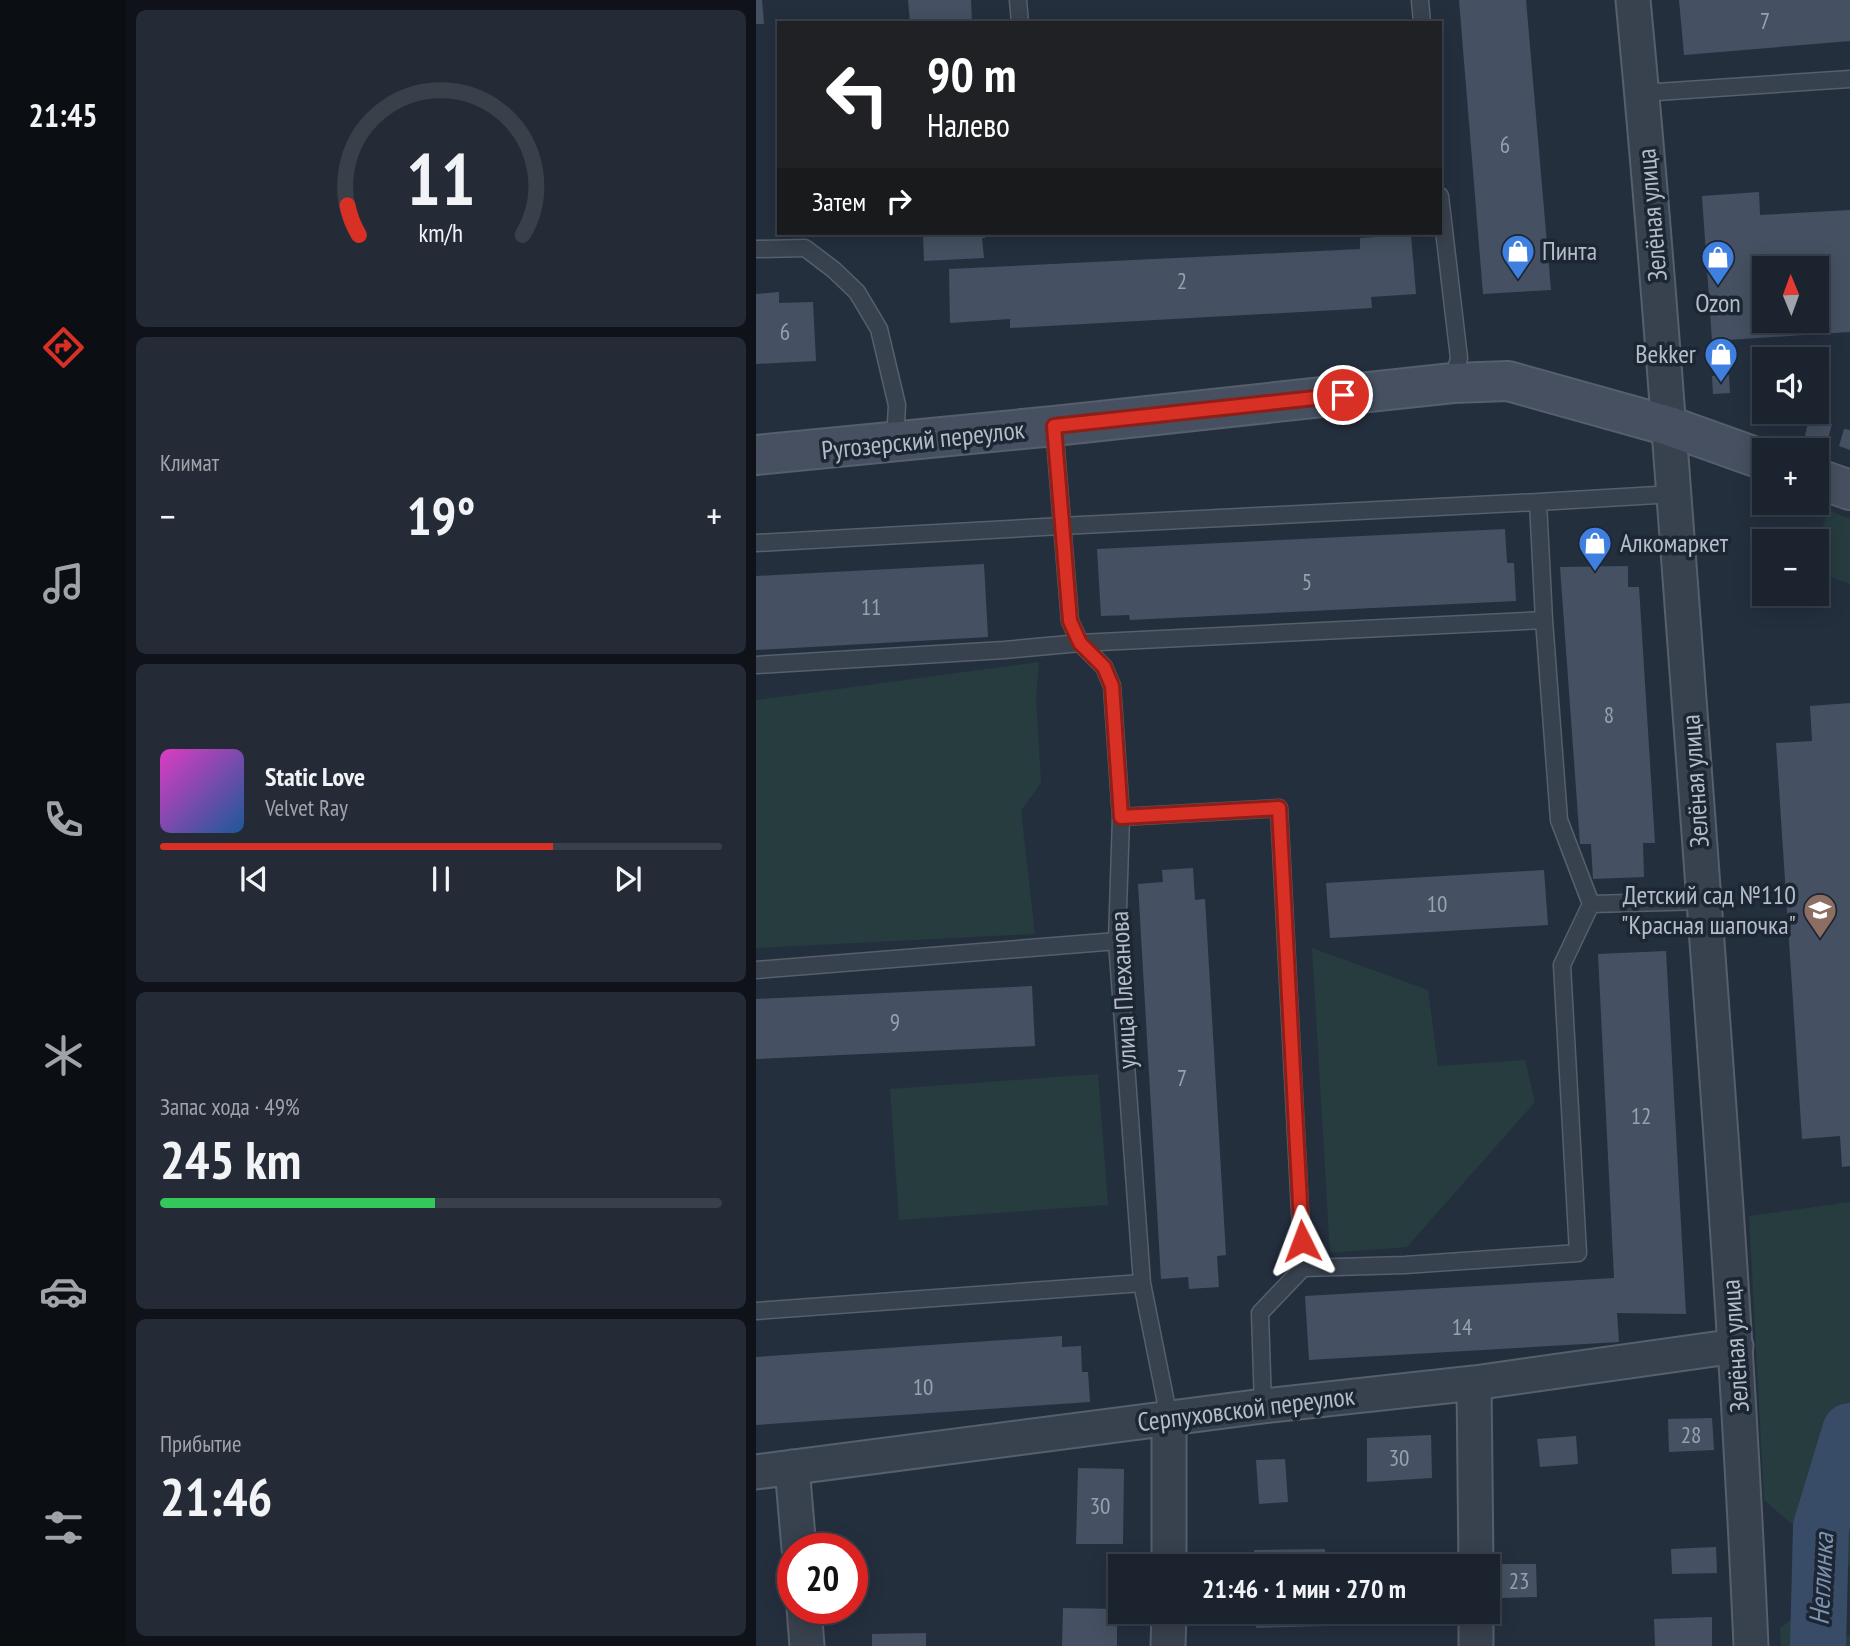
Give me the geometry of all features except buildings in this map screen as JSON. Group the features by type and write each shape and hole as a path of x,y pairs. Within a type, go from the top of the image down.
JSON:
{"main road":[{"name":"Ругозерский переулок","path":"756,455 1453,383 1508,381 1669,426 1752,456"},
{"path":"1829,483 1850,490"}],"street":[{"name":"Зелёная улица","path":"1633,0 1669,426 1736,1346 1751,1646"},
{"name":"Серпуховской переулок","path":"756,1472 1263,1406 1474,1383 1736,1346"},
{"path":"1474,1383 1476,1554"},
{"name":"улица Плеханова","path":"1169,1418 1169,1554"},
{"path":"792,1467 798,1533"},
{"path":"805,1624 807,1646"},
{"path":"1168,1624 1168,1646"},
{"path":"1476,1624 1476,1646"}],"lane":[{"path":"1018,0 1020,21"},
{"path":"1420,0 1422,21"},
{"path":"1642,93 1850,79"},
{"path":"1442,215 1459,359 1453,383"},
{"path":"756,248 805,247 857,292 879,329 897,405 895,442"},
{"name":"улица Плеханова","path":"1054,426 1070,621 1080,643 1104,667 1112,686 1121,817 1117,941 1142,1283 1169,1418"},
{"path":"756,543 1674,494"},
{"path":"1263,1406 1260,1313 1303,1268 1405,1265 1577,1253 1562,965 1591,904 1559,820 1538,502"},
{"path":"756,665 1080,643 1544,620"},
{"path":"1121,817 1279,808 1303,1268"},
{"path":"1591,904 1704,901"},
{"path":"756,970 1117,941"},
{"path":"756,1311 1142,1283"}],"green space":[{"path":"1829,510 1850,519 1850,584 1829,576 1829,529 1822,529"},
{"path":"1039,662 1036,697 1041,783 1021,811 1035,934 756,948 756,700"},
{"path":"1312,948 1428,990 1438,1066 1525,1060 1535,1102 1407,1247 1330,1253"},
{"path":"1098,1074 1108,1205 899,1220 890,1089"},
{"path":"1850,1202 1850,1567 1824,1552 1764,1500 1749,1216"},
{"path":"1798,1614 1850,1636 1850,1646 1781,1646 1780,1628"}],"waterway":[{"name":"Неглинка","path":"1818,1646 1821,1527 1850,1431"}],"place":[{"name":"Пинта","path":"1518,281"},
{"name":"Ozon","path":"1718,287"},
{"name":"Bekker","path":"1721,384"},
{"name":"Алкомаркет","path":"1595,573"},
{"name":"Детский сад №110 \"Красная шапочка\"","path":"1820,940"}],"route":[{"path":"1302,1241 1279,808 1121,817 1112,686 1104,667 1080,643 1070,621 1054,426 1343,395"}]}
